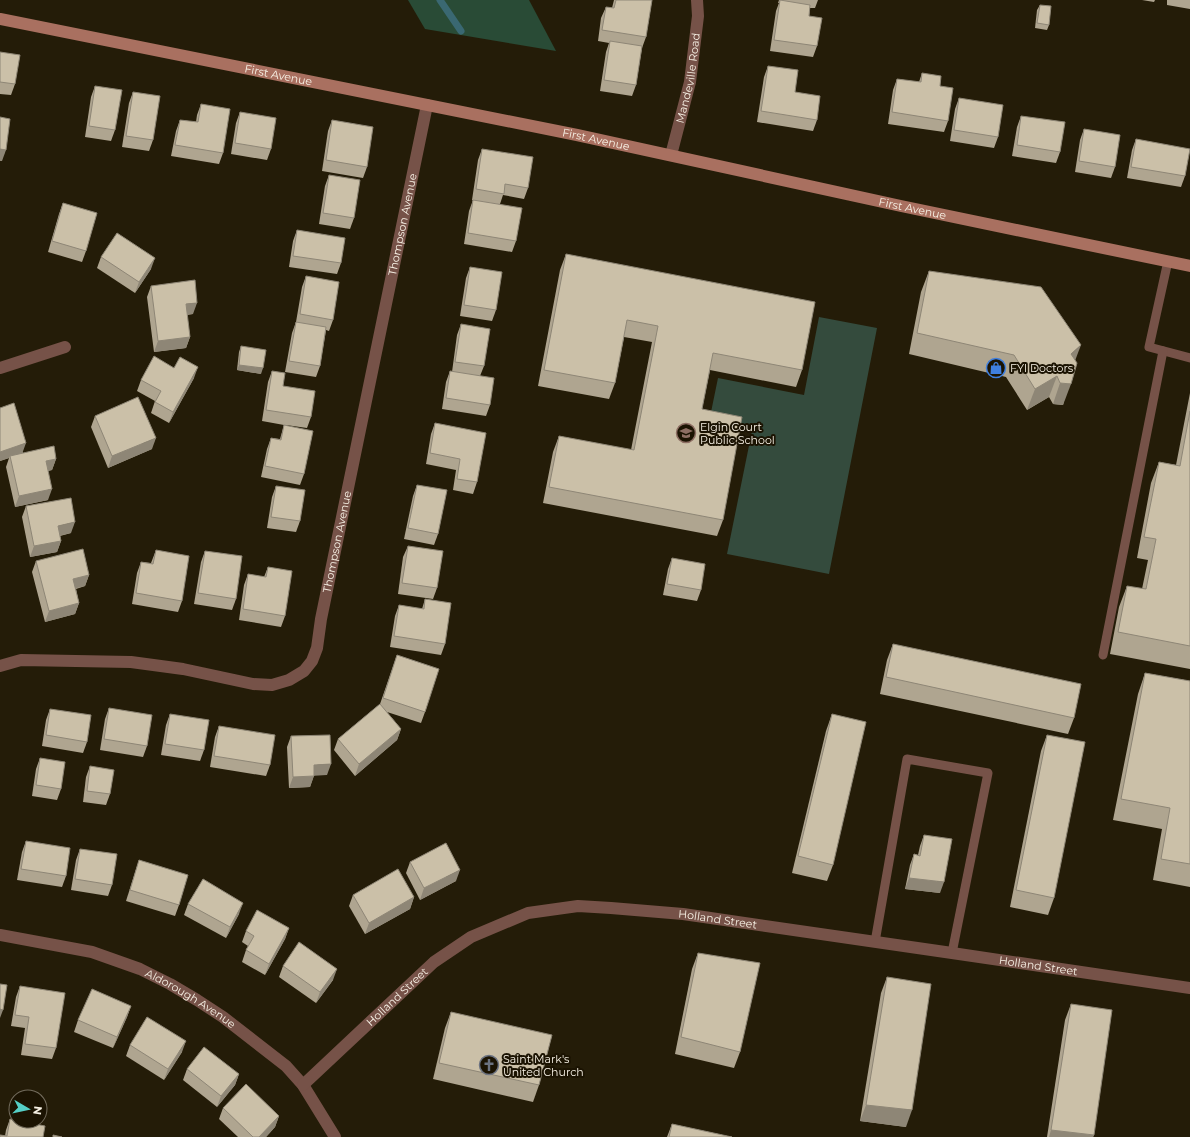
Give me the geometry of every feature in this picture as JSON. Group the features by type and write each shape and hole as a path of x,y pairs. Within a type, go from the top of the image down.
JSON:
{"street":[{"name":"Mandeville Road","path":"670,156 690,82 698,16 697,0"},
{"name":"First Avenue","path":"0,19 427,105 1190,266"},
{"name":"Thompson Avenue","path":"0,666 21,660 131,662 183,669 254,684 272,685 289,680 304,671 312,661 317,648 321,619 427,105"},
{"path":"0,368 65,347"},
{"name":"Holland Street","path":"303,1086 434,962 471,937 528,913 578,906 683,914 952,952 1190,988"},
{"name":"Aldorough Avenue","path":"0,935 92,952 140,969 198,1000 223,1017 286,1066 303,1086 335,1137"}],"lane":[{"path":"1168,261 1149,347 1190,358"},
{"path":"1103,655 1163,351"},
{"path":"875,942 907,759 988,773 952,952"}],"green space":[{"path":"408,0 529,0 556,51 425,29"},
{"path":"819,317 877,328 829,574 727,554 753,426 710,417 718,378 804,395"}],"building":[{"path":"616,0 652,0 646,37 602,30 606,7 614,8"},
{"path":"780,0 810,5 809,16 822,18 817,46 774,40"},
{"path":"1040,5 1051,6 1049,25 1037,23"},
{"path":"610,41 642,46 636,85 604,80"},
{"path":"0,52 20,55 15,84 0,82"},
{"path":"768,66 798,70 795,92 820,96 817,120 761,111"},
{"path":"922,73 941,76 940,86 953,88 948,121 892,112 897,79 921,82"},
{"path":"95,86 122,90 115,130 89,126"},
{"path":"133,92 160,96 153,140 126,136"},
{"path":"959,98 1003,105 998,137 954,130"},
{"path":"201,104 230,109 223,153 175,145 180,120 198,122"},
{"path":"240,112 276,118 271,149 235,143"},
{"path":"1021,116 1065,122 1060,152 1017,145"},
{"path":"0,117 10,119 6,150 0,149"},
{"path":"332,120 373,127 367,167 326,160"},
{"path":"1084,129 1120,135 1115,167 1079,161"},
{"path":"1136,139 1190,149 1185,176 1131,167"},
{"path":"482,149 533,157 528,188 505,184 504,194 476,189"},
{"path":"329,175 360,180 354,218 323,213"},
{"path":"473,200 522,208 516,241 468,233"},
{"path":"63,203 97,213 86,251 52,241"},
{"path":"297,230 345,238 341,263 293,256"},
{"path":"117,233 155,258 139,282 101,257"},
{"path":"566,254 815,302 802,370 713,353 702,409 742,417 723,520 549,487 559,436 634,450 658,326 627,320 615,383 544,370"},
{"path":"470,267 502,272 496,310 464,305"},
{"path":"929,271 1041,287 1081,345 1071,354 1077,363 1071,384 1060,383 1057,376 1035,389 1014,355 917,333"},
{"path":"306,276 339,282 333,320 300,314"},
{"path":"195,280 197,303 186,304 190,337 158,341 151,286"},
{"path":"296,322 326,327 320,366 289,361"},
{"path":"461,324 490,329 484,366 455,362"},
{"path":"241,346 266,350 263,368 239,365"},
{"path":"154,356 174,368 180,357 198,367 173,412 155,402 161,391 141,380"},
{"path":"272,371 285,373 283,386 315,391 311,417 266,410"},
{"path":"450,371 494,378 490,405 446,398"},
{"path":"138,397 156,438 112,456 95,416"},
{"path":"14,403 26,443 0,452 0,408"},
{"path":"1190,411 1190,646 1118,632 1127,586 1146,589 1156,539 1144,537 1159,462 1180,466"},
{"path":"435,423 486,433 477,482 457,479 460,459 430,453"},
{"path":"284,425 313,431 304,474 265,466 271,438 281,440"},
{"path":"54,446 56,459 46,461 52,489 19,496 10,456"},
{"path":"417,485 447,490 438,534 408,528"},
{"path":"276,486 305,490 300,521 271,517"},
{"path":"71,498 75,522 58,526 61,541 34,546 26,506"},
{"path":"408,546 443,551 437,588 402,583"},
{"path":"83,549 89,575 73,579 79,603 49,611 36,561"},
{"path":"156,550 189,556 182,601 136,593 141,562 153,564"},
{"path":"205,551 242,556 236,599 198,593"},
{"path":"672,558 705,564 701,590 667,584"},
{"path":"268,567 292,571 285,616 243,609 248,574 266,577"},
{"path":"425,599 451,603 445,644 394,636 399,605 424,609"},
{"path":"893,644 1081,684 1074,718 886,677"},
{"path":"397,655 439,669 425,712 383,698"},
{"path":"1145,673 1190,681 1190,864 1161,859 1170,808 1121,799"},
{"path":"380,704 401,729 359,764 338,739"},
{"path":"109,708 152,715 147,746 104,739"},
{"path":"50,709 91,715 87,742 46,735"},
{"path":"170,714 209,720 204,750 165,744"},
{"path":"832,714 866,722 833,865 798,856"},
{"path":"219,726 275,735 270,765 214,756"},
{"path":"330,735 331,764 314,765 314,776 293,777 291,736"},
{"path":"1047,735 1085,742 1054,898 1016,890"},
{"path":"40,758 65,762 61,789 36,785"},
{"path":"90,766 114,770 110,794 87,791"},
{"path":"924,835 952,839 944,882 909,878 914,854 920,856"},
{"path":"26,841 70,848 66,876 21,869"},
{"path":"446,843 460,870 424,888 410,862"},
{"path":"80,849 117,854 112,885 75,879"},
{"path":"139,860 188,875 179,905 130,890"},
{"path":"398,869 414,897 369,923 353,895"},
{"path":"203,879 243,903 230,927 188,904"},
{"path":"257,910 289,928 269,964 246,950 254,936 246,931"},
{"path":"299,942 337,969 320,992 283,966"},
{"path":"698,953 760,963 740,1052 681,1037"},
{"path":"887,977 931,984 912,1110 866,1105"},
{"path":"0,984 7,985 3,1010 0,1009"},
{"path":"20,986 65,993 56,1048 25,1044 29,1017 15,1015"},
{"path":"92,989 131,1006 117,1037 78,1020"},
{"path":"1071,1004 1112,1010 1094,1135 1051,1130"},
{"name":"Saint Mark's United Church","path":"451,1012 552,1035 539,1085 439,1063"},
{"path":"147,1017 186,1041 168,1069 130,1045"},
{"path":"204,1047 239,1074 221,1096 187,1069"},
{"path":"246,1084 279,1116 259,1137 253,1137 223,1108"},
{"path":"672,1124 732,1137 669,1137"},
{"path":"8,1129 44,1129 43,1137 0,1137 0,1135 7,1136"}],"waterway":[{"path":"440,0 461,31"}],"place":[{"name":"FYI Doctors","path":"996,368"},
{"name":"Elgin Court Public School","path":"686,433"},
{"name":"Saint Mark's United Church","path":"489,1065"}]}
